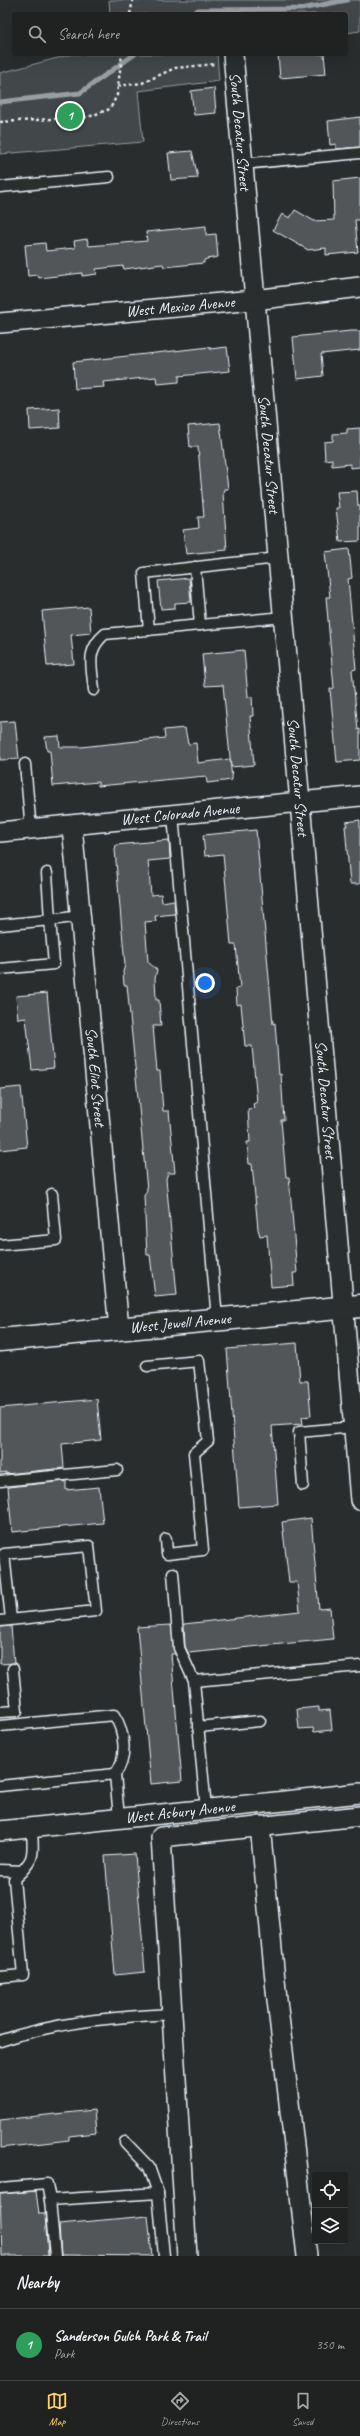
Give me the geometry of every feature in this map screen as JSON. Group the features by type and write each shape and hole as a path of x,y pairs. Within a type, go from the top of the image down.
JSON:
{"street":[{"name":"South Decatur Street","path":"233,58 300,802 352,1307 354,1427 360,1500"},
{"name":"West Mexico Avenue","path":"0,323 254,300 360,287"},
{"name":"West Colorado Avenue","path":"0,832 360,796"},
{"name":"South Eliot Street","path":"72,826 119,1329"},
{"name":"West Jewell Avenue","path":"0,1340 352,1307"},
{"name":"West Asbury Avenue","path":"0,1831 360,1793"},
{"path":"187,2256 161,1837 360,1816"},
{"path":"260,1826 277,2000 307,2256"}],"lane":[{"path":"242,164 360,153"},
{"path":"0,187 109,177"},
{"path":"149,630 144,573 278,558"},
{"path":"194,567 200,625"},
{"path":"94,690 91,653 94,643 104,634 284,617"},
{"path":"25,764 31,830"},
{"path":"173,815 217,1319"},
{"path":"0,969 54,964 47,873"},
{"path":"0,926 81,916"},
{"path":"5,1245 56,1240 52,1194"},
{"path":"147,1366 199,1361 208,1441 194,1453 203,1550 167,1554 166,1539"},
{"path":"303,1484 299,1432 354,1427"},
{"path":"0,1481 117,1470"},
{"path":"0,1621 11,1620 96,1611 89,1546 4,1554 11,1620"},
{"path":"173,1573 179,1648 194,1681 206,1809"},
{"path":"194,1681 360,1666"},
{"path":"0,1712 17,1711 13,1669"},
{"path":"0,1726 114,1715 121,1727 123,1741 122,1765 115,1774 119,1818"},
{"path":"198,1728 260,1721"},
{"path":"0,1786 115,1774"},
{"path":"0,1977 23,1975 14,1879 30,1864 33,1856 32,1828"},
{"path":"0,1870 22,1871"},
{"path":"0,2041 30,2031 102,2018 172,2014"},
{"path":"125,2142 149,2167 158,2193 164,2256"},
{"path":"0,2188 48,2184 55,2256"},
{"path":"50,2200 158,2193"}],"path":[{"path":"130,12 133,0"},
{"path":"0,122 88,117 110,109 117,95 122,56"},
{"path":"118,86 142,83 175,68 233,58"}],"shaded area":[{"path":"109,0 360,0 360,31 348,33 348,12 110,12"},
{"path":"65,56 217,56 219,81 138,91 143,142 0,154 0,73"}],"building":[{"path":"278,56 324,56 326,74 280,78"},
{"path":"214,88 216,113 194,115 191,91"},
{"path":"360,117 360,147 336,149 336,144 330,145 328,121"},
{"path":"192,151 198,178 171,180 168,153"},
{"path":"360,178 360,220 355,220 358,252 326,255 326,248 308,250 273,230 282,214 290,218 295,210 314,221 334,220 333,181"},
{"path":"206,226 206,235 216,234 218,257 204,260 204,263 164,267 163,264 124,269 123,266 96,269 97,274 82,276 82,273 39,278 38,275 28,276 25,245 45,243 46,251 75,248 74,241 87,239 89,246 147,241 146,232"},
{"path":"360,331 360,350 321,354 323,376 297,379 293,337"},
{"path":"210,347 210,349 227,347 230,371 179,376 179,382 157,384 156,377 103,382 104,387 75,389 73,362"},
{"path":"59,408 60,428 30,430 29,410"},
{"path":"220,423 228,489 224,489 223,493 227,550 186,554 183,530 199,528 198,517 204,517 198,447 190,447 188,426"},
{"path":"360,428 360,467 350,468 350,464 332,466 332,459 325,460 324,442 333,441 333,434 347,433 347,429"},
{"path":"357,491 358,506 360,506 360,541 340,542 336,508 339,508 337,492"},
{"path":"349,549 352,578 348,579 356,669 352,670 358,730 360,729 360,760 337,762 330,689 334,688 326,597 330,597 325,552"},
{"path":"189,578 191,602 175,603 175,608 161,609 158,581"},
{"path":"89,607 91,633 71,635 74,664 47,666 42,611"},
{"path":"244,650 248,697 252,697 253,716 250,716 254,765 231,767 223,685 205,686 202,654"},
{"path":"15,721 19,759 0,760 0,722"},
{"path":"185,728 188,744 196,743 198,763 230,759 232,780 207,783 206,776 98,786 98,782 53,786 50,751 47,751 45,737 59,736 60,747 81,747 165,738 164,730"},
{"path":"360,820 360,884 350,884 345,826 347,826 346,822"},
{"path":"256,830 273,1024 275,1023 279,1075 281,1074 284,1120 281,1120 286,1177 289,1177 297,1273 293,1273 294,1285 271,1287 267,1235 260,1236 258,1229 252,1164 249,1164 247,1142 250,1142 248,1109 254,1108 253,1104 257,1102 252,1046 245,1046 241,1004 237,1005 236,989 240,988 236,945 231,945 223,854 205,856 203,835"},
{"path":"169,840 170,859 148,861 151,895 161,894 162,902 174,900 175,914 155,916 156,921 145,922 148,962 157,970 155,978 156,1000 159,1000 161,1026 153,1026 157,1071 160,1071 163,1111 169,1111 175,1173 168,1173 166,1179 177,1295 155,1297 150,1255 147,1255 144,1196 147,1190 127,985 124,985 123,972 125,965 115,850 116,845"},
{"path":"47,993 54,1068 32,1070 26,1018 18,1019 16,996"},
{"path":"21,1087 27,1147 0,1150 0,1089"},
{"path":"297,1343 300,1381 308,1381 311,1416 302,1417 303,1424 272,1426 278,1504 239,1507 227,1349"},
{"path":"97,1399 101,1440 62,1444 64,1468 6,1474 6,1472 0,1473 0,1408"},
{"path":"66,1481 66,1490 99,1487 103,1523 12,1532 8,1487"},
{"path":"311,1518 319,1609 330,1608 333,1639 188,1653 185,1646 184,1624 300,1611 297,1582 289,1582 282,1522"},
{"path":"171,1625 175,1654 171,1654 182,1781 151,1784 137,1627"},
{"path":"11,1626 14,1663 0,1664 0,1627"},
{"path":"319,1707 319,1711 330,1710 332,1730 314,1732 313,1728 299,1729 297,1709"},
{"path":"135,1854 145,1972 115,1975 105,1856"},
{"path":"94,2110 96,2133 69,2136 69,2140 0,2148 0,2120"},
{"path":"36,2191 39,2214 45,2214 48,2256 2,2256 0,2194"},
{"path":"148,2216 152,2256 61,2255 59,2224"}],"waterway":[{"path":"196,12 198,10 301,9 347,0"},
{"path":"0,102 80,93 132,56"}],"place":[{"name":"Sanderson Gulch Park & Trail","path":"70,116"}]}
